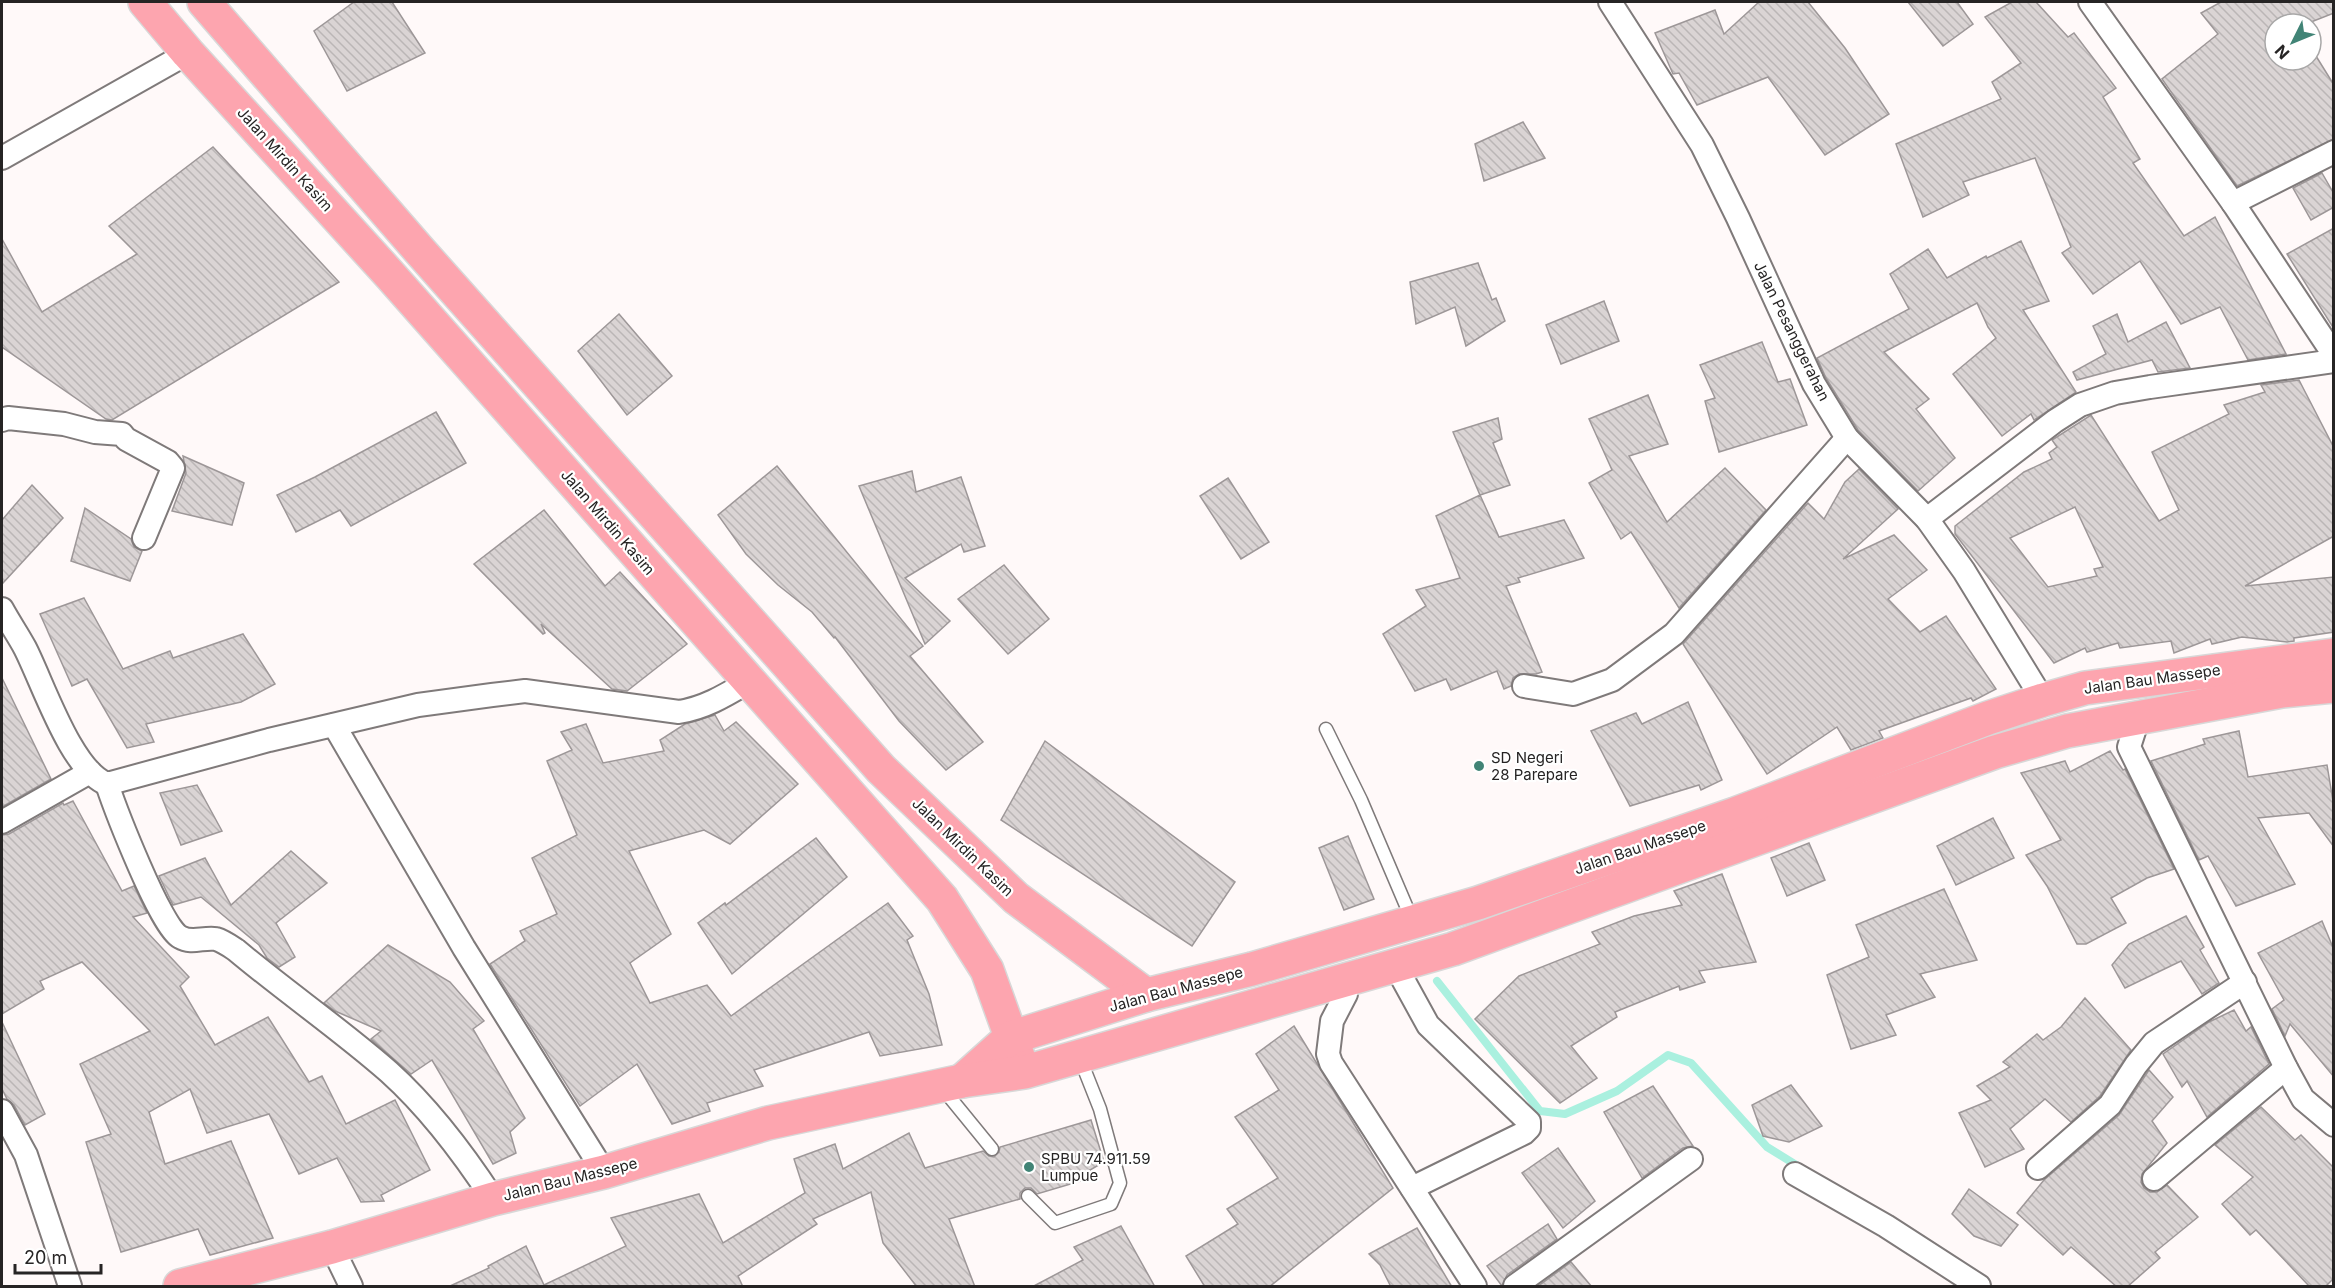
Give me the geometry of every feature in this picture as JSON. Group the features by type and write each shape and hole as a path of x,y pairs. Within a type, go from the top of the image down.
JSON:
{"highway":[{"name":"Jalan Mirdin Kasim","path":"145,2 188,53 390,275 942,899 987,970 1010,1038 1025,1072"},
{"name":"Jalan Mirdin Kasim","path":"204,2 420,251 881,769 1016,898 1146,995"},
{"path":"390,275 420,251"},
{"name":"Jalan Bau Massepe","path":"951,1083 1010,1038 1146,995 1252,969 1478,903 1735,814 1977,722 2043,700 2085,688 2334,655"},
{"name":"Jalan Bau Massepe","path":"180,1287 332,1247 493,1199 604,1172 768,1123 951,1083 1025,1072 1453,949 1995,752 2067,731 2282,691 2334,686"}],"street":[{"name":"Jalan Pesanggerahan","path":"1610,2 1702,145 1814,384 1847,438 1927,519 1964,571 2043,700"},
{"path":"2090,2 2233,202 2334,355"},
{"path":"2,158 188,53"},
{"path":"2233,202 2334,152"},
{"path":"1927,519 2055,421 2080,405 2115,393 2132,390 2334,361"},
{"path":"5,419 64,424 95,432 122,434 126,439 168,462 173,468 144,538"},
{"path":"1524,686 1573,694 1612,680 1674,634 1847,438"},
{"path":"2,609 24,647 67,740 99,778 159,908 173,933 189,941 206,938 218,940 236,950 390,1073 433,1116 469,1162 493,1199"},
{"path":"2,822 99,778 418,705 525,691 679,712 693,710 713,702 748,682"},
{"path":"2138,718 2129,747 2286,1068 2303,1099 2334,1125"},
{"path":"334,725 464,948 604,1172"},
{"path":"1395,965 1428,1025 1529,1122 1524,1133 1412,1188"},
{"path":"1346,979 1346,994 1332,1021 1328,1054 1331,1063 1475,1287"},
{"path":"2038,1168 2110,1105 2136,1065 2154,1043 2245,982"},
{"path":"2154,1179 2286,1068"},
{"path":"2,1111 26,1155 70,1287"},
{"path":"1515,1287 1691,1159"},
{"path":"1795,1174 1886,1226 1979,1287"},
{"path":"332,1247 351,1287"}],"lane":[{"path":"1326,729 1361,800 1413,923"},
{"path":"1028,1196 1055,1223 1111,1204 1120,1183 1100,1109 1079,1056"},
{"path":"951,1083 992,1149"}],"building":[{"path":"354,2 392,2 425,53 347,91 314,31"},
{"path":"1759,2 1808,2 1845,48 1889,114 1825,155 1768,77 1697,105 1679,73 1673,74 1655,33 1715,10 1724,34"},
{"path":"1908,2 1957,2 1973,24 1943,46"},
{"path":"2012,2 2036,2 2068,37 2074,33 2116,88 2103,97 2140,159 2133,163 2184,236 2215,217 2286,354 2248,360 2220,307 2181,324 2140,261 2093,294 2062,253 2071,247 2035,158 1963,182 1969,195 1923,217 1896,144 2001,99 1992,82 2021,63 1985,17"},
{"path":"2221,2 2334,2 2334,13 2323,17 2323,12 2263,12 2263,72 2323,72 2323,67 2334,85 2334,139 2237,186 2162,79 2218,34 2201,13"},
{"path":"1523,122 1545,158 1484,181 1475,144"},
{"path":"213,147 339,282 112,420 106,419 2,347 2,239 42,312 137,254 109,226"},
{"path":"2322,173 2334,194 2334,207 2311,220 2293,188"},
{"path":"2334,228 2334,329 2287,254"},
{"path":"2021,241 2049,301 2023,310 2076,392 2034,420 2031,414 2002,436 1953,374 1996,338 1977,303 1884,352 1929,399 1916,409 1955,458 1918,491 1858,430 1826,378 1817,358 1909,309 1890,274 1928,249 1947,278 1986,256 1987,258"},
{"path":"1478,263 1492,300 1496,298 1505,321 1466,346 1455,307 1416,324 1410,282"},
{"path":"1604,301 1619,341 1561,364 1546,325"},
{"path":"619,314 672,376 627,415 578,351"},
{"path":"2117,314 2128,342 2166,322 2190,368 2158,372 2152,360 2077,380 2073,372 2106,354 2093,326"},
{"path":"1762,342 1778,382 1790,379 1807,425 1719,452 1705,401 1715,398 1700,365"},
{"path":"2299,380 2334,448 2334,536 2245,586 2334,577 2334,632 2294,638 2294,641 2287,642 2242,637 2212,644 2210,639 2174,653 2171,641 2120,648 2118,643 2087,652 2085,648 2054,663 1955,534 1955,526 2024,472 2052,459 2049,453 2057,447 2052,440 2091,415 2159,521 2179,510 2152,452 2229,414 2224,405 2265,392 2261,385","holes":["2075,507 2103,567 2094,569 2097,576 2048,587 2010,538"]},
{"path":"1648,395 1668,444 1629,456 1667,522 1725,468 1766,510 1679,608 1631,532 1621,539 1589,483 1612,470 1589,419"},
{"path":"436,412 466,463 351,526 340,510 296,532 277,495"},
{"path":"1498,418 1502,439 1493,443 1510,485 1480,495 1453,432"},
{"path":"183,456 244,483 232,525 172,511 186,473"},
{"path":"777,466 923,646 910,656 983,742 946,770 899,721 835,637 812,612 778,585 746,554 718,515"},
{"path":"1859,469 1898,509 1843,559 1894,535 1927,570 1888,599 1920,632 1946,616 1996,689 1973,701 1971,698 1879,731 1883,738 1851,750 1837,727 1767,774 1683,644 1808,503 1824,519 1845,482"},
{"path":"912,471 916,492 961,477 985,546 964,552 961,544 905,578 950,621 925,644 859,486"},
{"path":"1228,478 1269,542 1241,559 1200,496"},
{"path":"32,485 63,518 2,584 2,520"},
{"path":"1480,495 1499,537 1564,520 1584,558 1518,578 1520,582 1506,586 1542,672 1519,674 1513,678 1511,686 1504,689 1497,671 1451,690 1446,679 1415,691 1383,634 1426,606 1416,590 1460,578 1436,516"},
{"path":"85,508 131,539 134,547 142,551 130,581 71,561"},
{"path":"544,510 605,586 620,572 687,644 627,691 612,689 541,624 545,633 543,634 474,564"},
{"path":"1004,565 1049,619 1008,654 958,599"},
{"path":"84,598 123,669 170,651 173,658 243,634 275,684 241,702 146,724 154,742 127,748 87,679 72,686 40,614"},
{"path":"2,678 51,779 2,807"},
{"path":"1688,702 1722,780 1701,790 1699,785 1630,806 1591,731 1636,713 1642,724"},
{"path":"715,715 724,731 736,722 798,784 730,844 704,830 629,851 671,934 630,963 650,1003 707,985 731,1016 888,903 913,936 907,940 929,994 942,1045 880,1056 869,1032 754,1070 763,1086 707,1103 710,1111 672,1124 637,1064 580,1106 490,964 525,941 520,931 557,914 532,858 577,835 547,761 572,750 561,732 586,724 603,763 664,751 660,740 685,724"},
{"path":"2239,731 2248,777 2327,765 2334,807 2334,847 2309,813 2258,818 2295,884 2236,906 2208,856 2199,860 2151,761 2205,744 2203,739"},
{"path":"1045,741 1235,882 1192,946 1001,820"},
{"path":"2110,751 2123,770 2125,769 2174,869 2147,878 2111,898 2126,923 2086,944 2077,944 2047,886 2026,855 2061,840 2021,773 2065,761 2070,772"},
{"path":"197,785 222,831 181,845 160,793"},
{"path":"73,801 122,891 134,886 147,913 133,917 189,977 180,986 215,1045 268,1017 309,1082 322,1076 346,1124 395,1100 430,1170 381,1195 384,1201 361,1202 337,1158 299,1174 269,1114 207,1133 190,1089 149,1112 165,1164 231,1141 273,1238 210,1255 198,1229 121,1252 86,1142 111,1134 80,1064 150,1031 82,962 40,981 44,989 2,1014 2,835 9,834 63,803 64,805"},
{"path":"1993,818 2014,858 1956,885 1937,846"},
{"path":"1348,836 1374,899 1344,910 1319,848"},
{"path":"816,838 847,877 732,974 698,923"},
{"path":"1809,843 1825,880 1787,896 1771,858"},
{"path":"291,851 327,883 276,923 295,957 279,967 267,958 259,945 201,897 173,905 159,876 205,858 231,905"},
{"path":"1722,874 1756,962 1699,971 1705,982 1680,990 1679,986 1615,1012 1617,1017 1571,1046 1597,1078 1560,1103 1475,1019 1519,976 1600,944 1592,932 1634,916 1682,905 1674,891"},
{"path":"1944,889 1977,960 1920,974 1935,997 1886,1015 1896,1035 1851,1049 1827,975 1869,957 1856,925"},
{"path":"2186,916 2204,947 2200,950 2219,983 2202,994 2181,961 2125,988 2112,965 2129,944"},
{"path":"2322,921 2334,950 2334,1077 2290,1024 2285,1036 2272,1009 2284,1000 2258,953"},
{"path":"388,945 450,982 484,1021 473,1029 525,1118 510,1132 516,1153 493,1164 432,1060 411,1074 371,1039 381,1031 335,1011 324,1003"},
{"path":"2085,998 2131,1050 2100,1096 2071,1122 2045,1099 2010,1129 2024,1149 1985,1167 1959,1113 1991,1100 1977,1086 2010,1067 2003,1062 2037,1034 2043,1040 2061,1027"},
{"path":"2234,1010 2246,1031 2251,1027 2269,1064 2207,1117 2187,1081 2182,1087 2163,1054 2209,1022"},
{"path":"2,1022 45,1114 25,1125 2,1089"},
{"path":"1294,1026 1393,1188 1269,1287 1205,1287 1186,1256 1238,1224 1227,1209 1278,1178 1235,1117 1279,1090 1256,1054"},
{"path":"2149,1070 2173,1097 2152,1121 2167,1143 2142,1174 2141,1182 2150,1192 2157,1192 2167,1185 2198,1217 2155,1252 2160,1258 2127,1287 2117,1287 2071,1247 2063,1255 2017,1213 2044,1180 2119,1115"},
{"path":"1791,1085 1822,1126 1789,1142 1763,1136 1752,1105"},
{"path":"1653,1086 1693,1146 1683,1148 1642,1178 1604,1112"},
{"path":"2261,1107 2295,1140 2301,1135 2334,1168 2334,1278 2325,1287 2310,1287 2256,1230 2250,1235 2222,1204 2253,1177 2215,1145"},
{"path":"1091,1120 1104,1162 1090,1170 1094,1177 1037,1194 1031,1188 1025,1188 1020,1193 1020,1199 949,1219 975,1287 917,1287 883,1243 871,1192 813,1219 817,1224 738,1276 743,1287 448,1287 489,1268 488,1266 526,1246 544,1285 626,1246 611,1218 699,1194 723,1243 805,1193 794,1159 835,1144 843,1169 909,1133 925,1168 983,1151 994,1157 1000,1147"},
{"path":"1558,1148 1595,1201 1563,1228 1522,1173"},
{"path":"1969,1189 2018,1225 2001,1246 1974,1236 1952,1214"},
{"path":"1548,1224 1557,1239 1507,1275 1502,1286 1487,1266"},
{"path":"1121,1226 1155,1287 1032,1287 1083,1260 1074,1247"},
{"path":"1417,1228 1452,1287 1391,1287 1380,1265 1369,1254"},
{"path":"1571,1262 1592,1287 1537,1287"}],"waterway":[{"path":"1437,981 1540,1111 1565,1114 1617,1091 1668,1055 1691,1063 1767,1147 1801,1168"}],"place":[{"name":"SD Negeri 28 Parepare","path":"1479,766"},
{"name":"SPBU 74.911.59 Lumpue","path":"1029,1167"}]}
